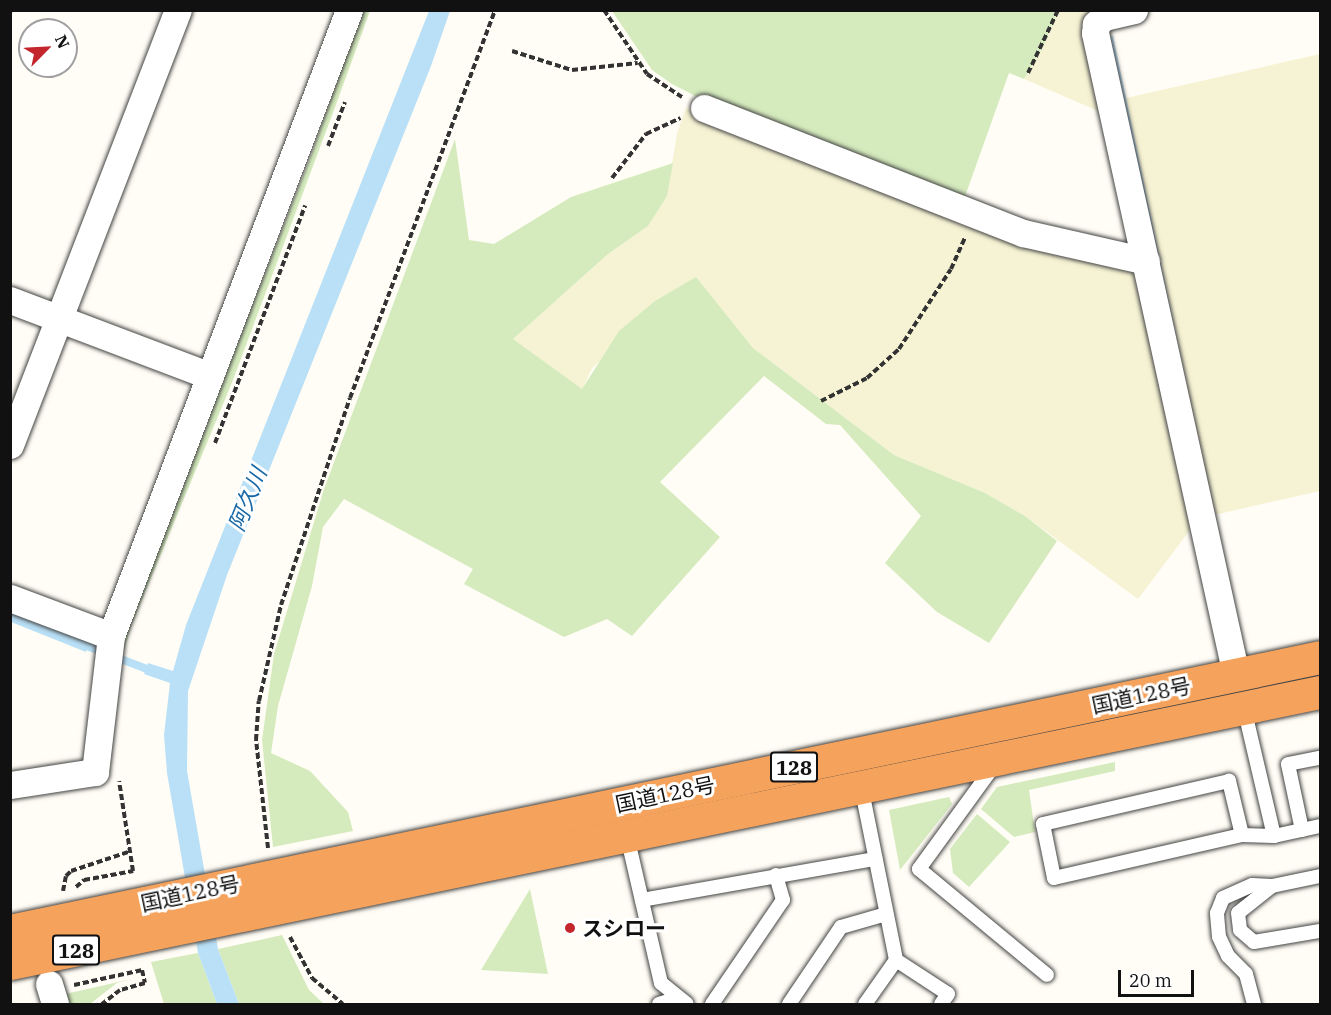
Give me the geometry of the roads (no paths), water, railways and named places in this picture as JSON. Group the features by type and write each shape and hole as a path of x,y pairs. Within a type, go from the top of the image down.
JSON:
{"highway":[{"name":"国道128号","path":"10,963 140,920 268,866 1320,657"},
{"name":"国道128号","path":"10,931 272,909 1320,692"}],"street":[{"path":"10,445 178,10"},
{"path":"10,785 95,772 111,636 349,10"},
{"path":"1134,10 1104,17 1096,24 1095,33 1236,675"},
{"path":"704,108 1023,233 1146,261"},
{"path":"10,300 210,376"},
{"path":"10,598 111,636"}],"lane":[{"path":"1244,708 1274,836"},
{"path":"1302,830 1288,764 1320,758"},
{"path":"999,759 920,869 1047,975"},
{"path":"1242,835 1229,781 1043,824 1054,878 1242,835 1274,836 1320,826"},
{"path":"861,786 896,960 948,994 941,1005"},
{"path":"627,836 662,983 683,1001"},
{"path":"642,900 875,859"},
{"path":"712,1005 783,900 776,875"},
{"path":"1254,1005 1246,974 1221,944 1217,913 1229,892 1252,885 1272,886 1320,876"},
{"path":"1272,886 1238,913 1240,930 1247,938 1263,942 1320,932"},
{"path":"789,1005 841,927 886,914"},
{"path":"865,1005 896,960"},
{"path":"659,1005 683,1001"}],"water":[{"name":"阿久川","path":"429,11 450,11 431,66 227,575 188,691 187,771 218,949 239,1004 217,1004 198,953 167,773 164,735 170,683 144,674 148,663 173,671 186,625"},
{"path":"1110,36 1113,36 1241,646 1238,646"},
{"path":"10,612 89,643 86,652 11,622"}],"waterway":[{"path":"79,643 155,672"}],"place":[{"name":"スシロー","path":"570,928"}]}
